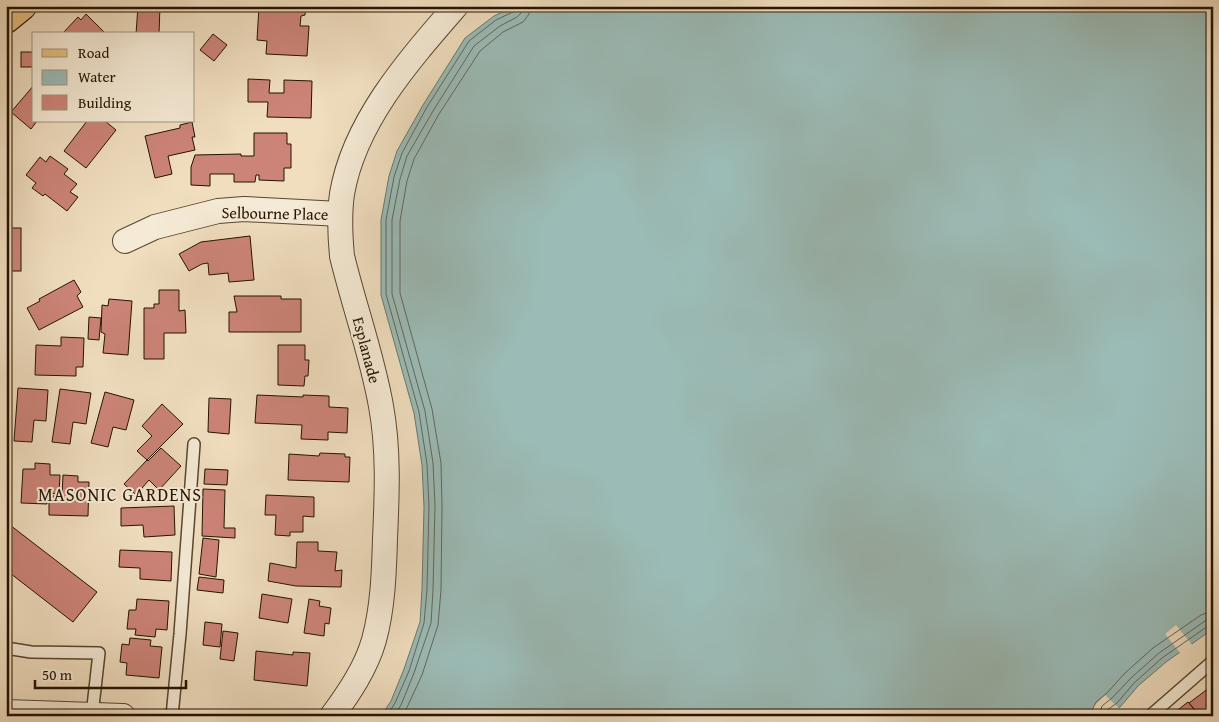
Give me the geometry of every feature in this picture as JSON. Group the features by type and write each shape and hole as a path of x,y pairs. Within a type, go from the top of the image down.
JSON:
{"main road":[{"path":"6,19 22,6"}],"street":[{"name":"Esplanade","path":"332,716 362,670 375,634 382,594 388,482 381,406 342,256 340,214 342,195 346,176 364,130 394,83 456,6"},
{"name":"Selbourne Place","path":"125,240 155,227 218,211 244,209 340,214"},
{"path":"6,712 123,716"}],"lane":[{"path":"172,716 194,444"},
{"path":"6,648 31,652 99,654 92,714"},
{"path":"1150,716 1213,661"}],"water":[{"path":"515,6 1213,6 1213,629 1166,662 1138,686 1121,706 1108,716 381,716 391,701 420,622 424,507 422,465 414,413 381,295 381,220 389,176 397,151 465,38 494,16"}],"pier":[{"path":"1176,625 1193,646 1181,654 1165,634"},
{"path":"1105,695 1121,710 1112,716 1100,716 1092,708"}],"building":[{"path":"138,6 160,6 159,32 136,32"},
{"path":"259,6 306,6 305,15 301,16 300,26 309,26 307,56 266,54 267,41 257,40"},
{"path":"86,14 104,32 64,32 78,17 81,20"},
{"path":"213,34 227,45 214,61 200,50"},
{"path":"21,52 32,52 32,67 21,67"},
{"path":"248,79 270,80 269,93 284,93 284,80 312,81 311,118 267,117 268,102 248,102"},
{"path":"32,87 32,122 36,122 31,129 11,112"},
{"path":"86,122 106,122 116,130 86,168 64,151"},
{"path":"192,122 195,137 192,137 195,150 168,156 172,174 155,178 145,136 180,128 180,125"},
{"path":"254,133 287,133 287,144 291,144 291,168 284,168 284,181 259,180 259,175 256,175 255,182 234,182 234,174 210,174 210,186 191,185 191,167 195,155 241,154 241,156 254,156"},
{"path":"50,156 68,169 64,174 77,184 70,192 78,197 67,211 45,194 43,196 32,188 36,183 26,175 40,157 46,162"},
{"path":"6,228 21,228 21,271 6,271"},
{"path":"250,236 254,280 229,282 228,273 209,275 208,263 189,271 179,254 201,242"},
{"path":"74,280 81,292 77,296 83,307 39,330 27,308 40,301 39,299"},
{"path":"159,290 179,290 179,311 185,310 186,333 164,333 164,359 144,359 144,308 154,308 154,304 159,304"},
{"path":"234,296 281,296 281,299 301,299 301,332 229,332 229,312 237,312"},
{"path":"109,299 132,301 128,355 103,353 105,334 101,332 102,305 108,306"},
{"path":"89,317 101,318 99,340 88,339"},
{"path":"61,337 84,338 83,367 76,367 76,376 35,375 36,345 61,346"},
{"path":"278,345 305,345 305,360 309,360 308,376 305,376 304,386 278,385"},
{"path":"18,388 48,390 46,421 34,420 32,442 14,441"},
{"path":"60,389 91,393 86,424 73,422 70,444 52,442"},
{"path":"105,392 134,400 126,430 113,427 108,447 91,443"},
{"path":"257,395 329,396 329,407 348,408 347,433 328,432 328,440 301,439 302,425 255,423"},
{"path":"209,398 231,399 229,434 208,432"},
{"path":"162,404 183,424 147,460 137,451 152,436 142,426"},
{"path":"161,448 181,466 159,490 149,480 136,495 124,484"},
{"path":"320,453 345,454 345,457 350,457 349,482 288,480 289,454 319,456"},
{"path":"35,463 50,464 50,475 60,475 59,494 47,493 47,504 21,503 23,469 35,469"},
{"path":"205,469 228,470 227,485 204,484"},
{"path":"63,475 78,476 78,482 89,482 88,516 49,515 49,496 62,496"},
{"path":"203,489 225,490 224,528 235,528 235,538 202,536"},
{"path":"266,495 314,497 314,517 303,516 303,532 290,532 290,536 275,535 276,515 265,515"},
{"path":"174,506 175,535 144,537 143,525 121,526 121,508"},
{"path":"6,522 97,592 73,622 6,570"},
{"path":"203,538 219,540 216,577 199,574"},
{"path":"297,542 318,542 318,551 337,552 335,571 342,570 341,587 296,586 268,581 270,563 296,568"},
{"path":"120,550 172,552 171,581 140,579 140,568 119,567"},
{"path":"199,577 224,580 223,593 197,590"},
{"path":"262,594 292,599 288,623 259,618"},
{"path":"137,599 169,601 167,630 156,629 155,637 135,635 136,629 127,629 129,610 136,610"},
{"path":"309,599 320,601 319,606 331,608 329,624 325,623 324,636 304,633"},
{"path":"205,622 222,624 220,647 203,645"},
{"path":"223,631 238,633 234,661 220,659"},
{"path":"130,638 151,640 150,646 162,647 159,678 126,675 127,663 120,662 122,644 129,645"},
{"path":"256,651 293,655 293,652 310,653 307,686 254,680"},
{"path":"1213,685 1213,710 1205,716 1200,716 1189,703"},
{"path":"1188,702 1198,714 1197,716 1170,716"}],"district":[{"name":"MASONIC GARDENS","path":"120,495"}]}
